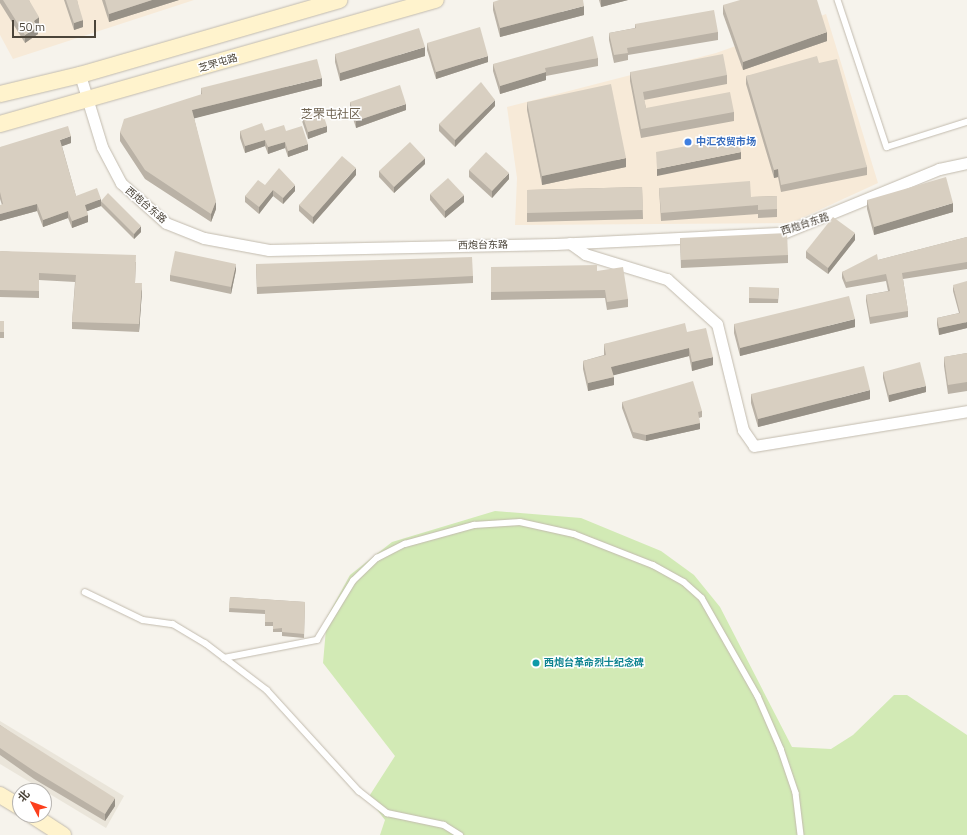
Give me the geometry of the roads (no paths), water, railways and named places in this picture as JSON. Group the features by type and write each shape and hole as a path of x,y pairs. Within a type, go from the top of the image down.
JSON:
{"main road":[{"path":"0,94 80,75 339,0"},
{"name":"芝罘屯路","path":"0,124 87,101 436,0"},
{"path":"0,795 12,803"},
{"path":"44,823 63,835"}],"street":[{"name":"西炮台东路","path":"80,75 102,147 121,183 166,223 204,238 269,250 570,243 783,233 939,169 967,163"},
{"path":"570,243 585,254 667,279 717,324 743,430 754,446 967,411"}],"lane":[{"path":"838,0 887,147 967,122"},
{"path":"224,658 317,640 353,581 377,558 405,544 474,525 520,522 574,534 654,565 684,582 702,598 758,696 781,750 796,793 802,835"},
{"path":"85,592 143,620 173,624 224,658 267,690 359,791 387,813 444,825 460,835"}],"place":[{"name":"中汇农贸市场","path":"688,142"},
{"name":"西炮台革命烈士纪念碑","path":"536,663"}],"district":[{"name":"芝罘屯社区","path":"331,114"}]}
